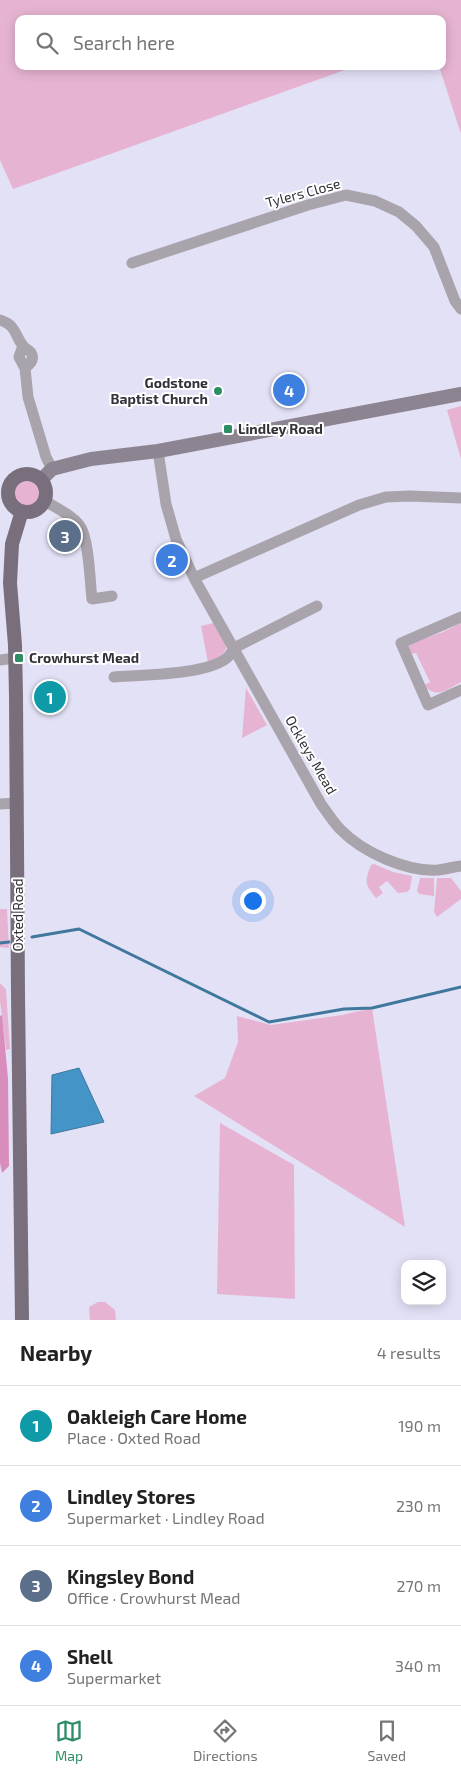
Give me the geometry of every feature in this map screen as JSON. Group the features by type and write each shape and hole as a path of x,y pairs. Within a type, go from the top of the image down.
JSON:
{"main road":[{"path":"42,479 52,469 92,459 158,451 461,394"},
{"path":"25,473 33,474 42,479 46,488 45,501 34,511 22,511 11,504 4,492 8,490 7,478 25,473"},
{"name":"Oxted Road","path":"22,511 12,544 5,582 15,658 22,1320"}],"street":[{"name":"Tylers Close","path":"132,263 308,205 346,195 375,201 399,212 416,226 434,247 455,301 461,309"},
{"path":"0,320 7,322 16,332 23,346 32,352 31,362 25,368 28,396 46,457 52,469"},
{"path":"158,451 166,504 176,539 194,578 359,505 386,497 461,498"},
{"path":"45,501 74,520 81,527 86,540 92,599 112,596"},
{"name":"Ockleys Mead","path":"194,578 321,804 340,829 381,858 401,865 436,870 461,866"},
{"path":"114,677 157,674 213,665 228,657 234,648 317,606"},
{"path":"461,616 401,644 428,705 461,690"},
{"path":"0,660 15,658"},
{"path":"0,804 18,803"}],"shaded area":[{"path":"0,0 461,0 461,134 440,70 446,70 446,15 15,15 15,70 345,70 13,189 0,160"},
{"path":"461,406 461,459 447,410"},
{"path":"27,479 37,483 41,493 37,503 27,507 17,503 13,493 17,483"},
{"path":"214,623 226,647 222,654 208,663 201,626"},
{"path":"461,623 461,682 442,692 433,692 424,685 430,682 416,653 410,654 409,644 443,632"},
{"path":"246,688 267,725 242,738"},
{"path":"374,864 393,872 412,876 410,889 407,892 398,893 387,881 379,887 383,893 376,898 367,883 367,876 371,865"},
{"path":"420,878 434,878 434,896 419,894 417,891"},
{"path":"437,878 451,878 461,891 461,899 437,917 434,912"},
{"path":"0,909 7,909 9,948 0,947"},
{"path":"0,983 6,989 10,1049 6,1050 0,1001"},
{"path":"372,1008 405,1227 194,1096 225,1078 238,1042 237,1016 271,1025 342,1015"},
{"path":"2,1015 8,1078 9,1166 2,1173 0,1163 0,1016"},
{"path":"220,1123 294,1165 295,1299 217,1294"},
{"path":"98,1302 105,1302 115,1310 116,1320 90,1320 89,1307"}],"water":[{"path":"79,1068 104,1122 51,1134 52,1075"}],"waterway":[{"path":"32,937 79,929 269,1022 344,1009 372,1008 461,987"},
{"path":"0,943 9,942"}],"place":[{"name":"Shell","path":"289,390"},
{"name":"Godstone Baptist Church","path":"218,391"},
{"name":"Lindley Road","path":"228,429"},
{"name":"Kingsley Bond","path":"65,536"},
{"name":"Lindley Stores","path":"172,560"},
{"name":"Crowhurst Mead","path":"19,658"},
{"name":"Oakleigh Care Home","path":"50,697"}]}
